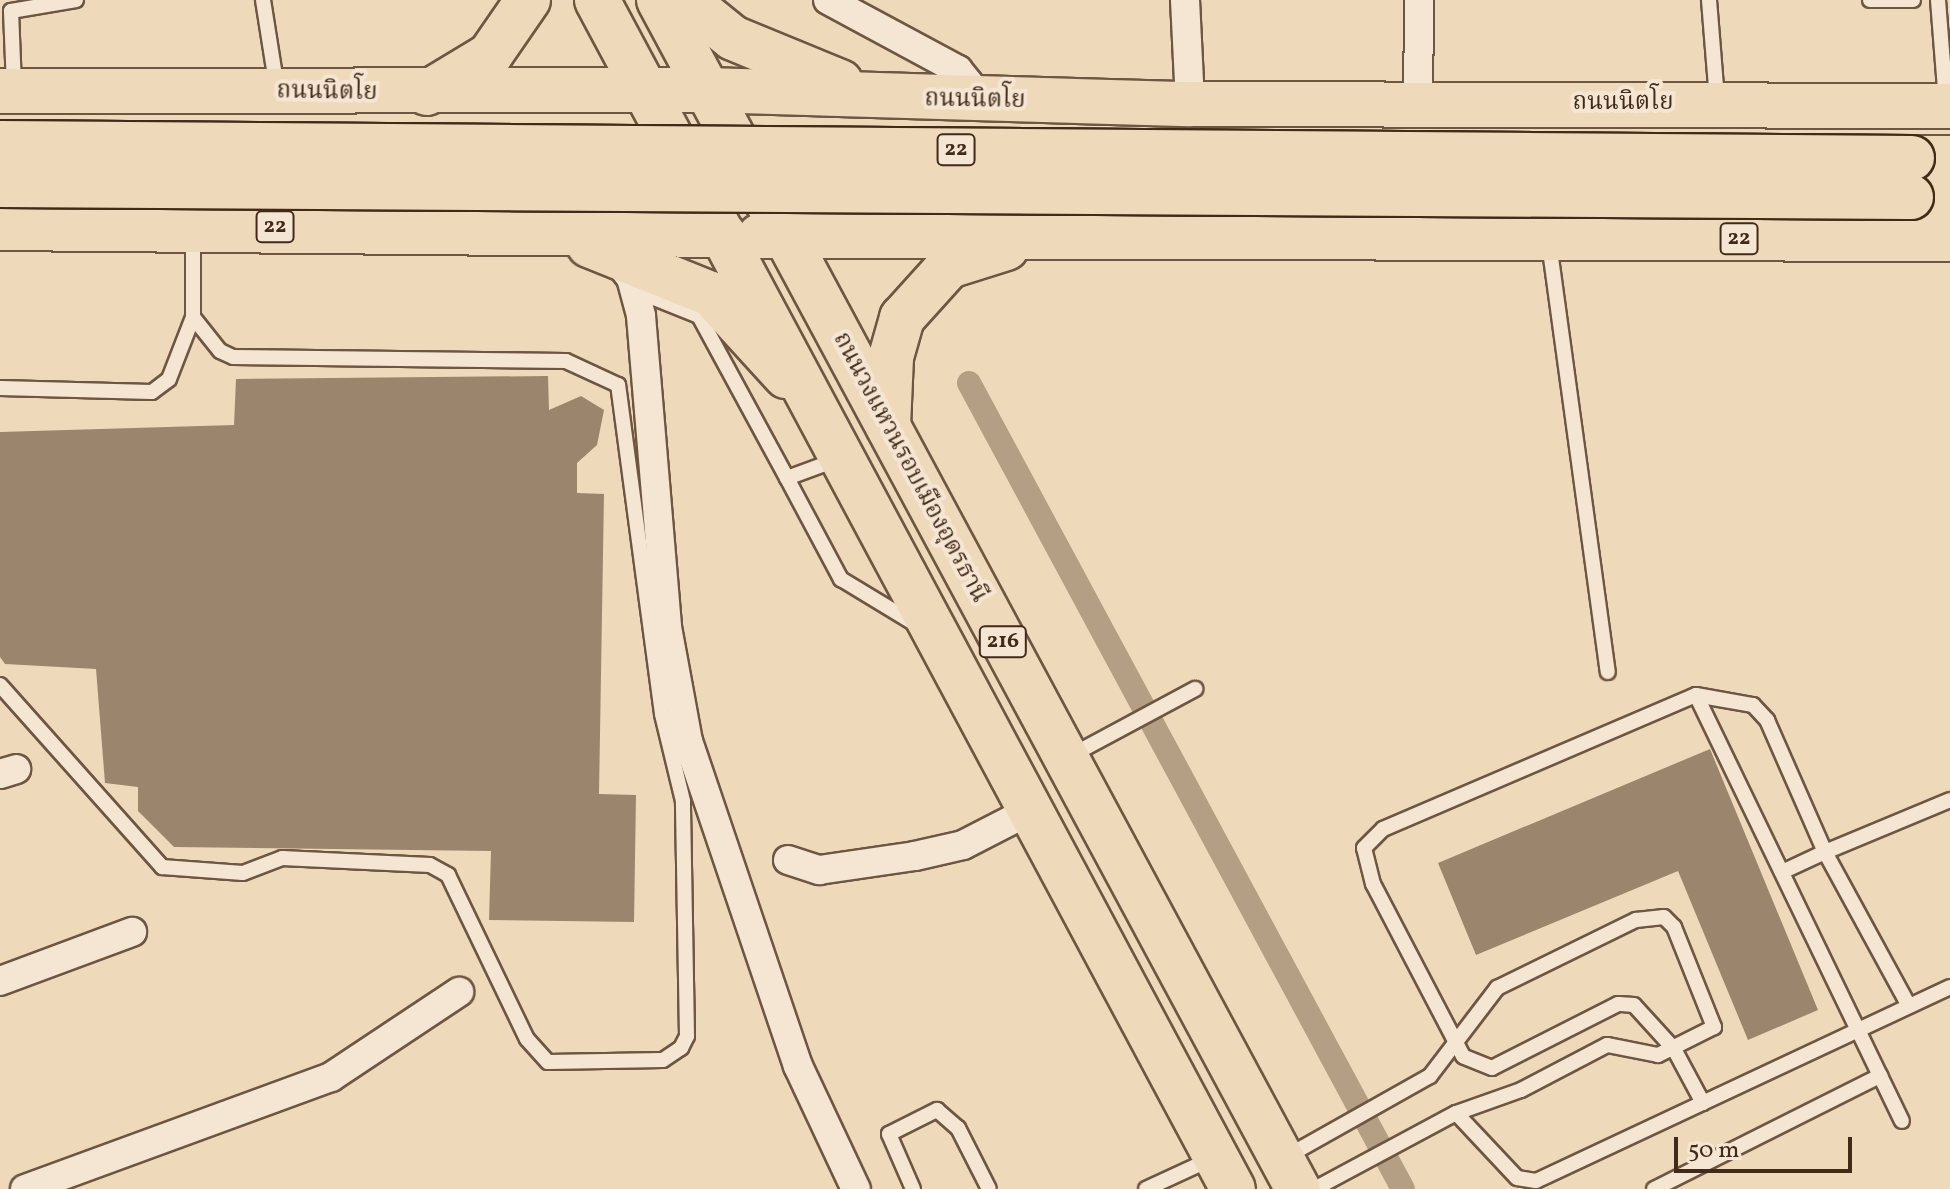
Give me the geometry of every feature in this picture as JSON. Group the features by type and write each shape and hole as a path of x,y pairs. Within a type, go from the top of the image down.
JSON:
{"main road":[{"path":"418,228 441,201 451,163 447,126 425,94 490,55 528,0"},
{"name":"216","path":"597,0 1224,1173"},
{"name":"ถนนวงแหวนรอบเมืองอุดรธานี","path":"659,0 1290,1174"},
{"path":"686,0 733,38 807,74 929,101"},
{"name":"ถนนนิตโย","path":"7,91 425,94 707,90 929,101 1948,106"},
{"path":"983,101 963,142 964,195 979,218 1030,235"},
{"name":"ถนนนิตโย","path":"0,143 1931,178"},
{"name":"ถนนนิตโย","path":"0,185 1931,178"},
{"name":"22","path":"0,228 418,228 784,236 1950,239"},
{"path":"549,230 623,272 670,273 728,307 841,452"},
{"path":"888,428 891,357 902,318 949,266 1030,235"}],"street":[{"path":"828,0 958,70 983,101"},
{"path":"1185,0 1190,104"},
{"path":"1418,103 1419,0"},
{"path":"623,272 667,627 688,741 798,1066 856,1189"},
{"path":"788,860 819,870 915,856 963,845 1031,810"},
{"path":"0,981 132,932"},
{"path":"25,1189 331,1077 459,992"}],"lane":[{"path":"7,91 11,6 76,0"},
{"path":"263,0 278,92"},
{"path":"1709,0 1718,105"},
{"path":"1870,0 1913,0"},
{"path":"1938,0 1948,106"},
{"path":"0,388 152,392 169,379 193,317 193,226"},
{"path":"1548,239 1608,672"},
{"path":"623,272 699,316 841,579 939,638"},
{"path":"0,685 162,867 243,873 282,858 430,865 448,875 527,1039 548,1062 663,1060 681,1048 687,1036 683,801 662,714 618,385 566,361 233,357 193,317"},
{"path":"787,478 841,452"},
{"path":"1066,758 1195,689"},
{"path":"1696,695 1902,1121"},
{"path":"1703,1103 1674,1049 1650,1016 1618,1004 1492,1068 1478,1067 1455,1044 1373,884 1364,848 1383,829 1696,695 1753,705 1767,720 1825,852 1909,1006"},
{"path":"1782,872 1950,800"},
{"path":"1290,1174 1334,1130 1430,1076 1497,988 1636,920 1664,917 1714,1027 1658,1055 1607,1045 1521,1090 1456,1113 1314,1189"},
{"path":"1456,1113 1517,1178 1538,1185 1703,1103 1950,987"},
{"path":"1654,1189 1880,1076"},
{"path":"913,1189 889,1134 937,1110 958,1128 989,1189"},
{"path":"1146,1189 1224,1173"}],"building":[{"path":"548,376 549,410 581,396 604,410 597,445 577,463 577,493 604,494 599,794 636,795 634,922 489,920 491,851 174,847 138,811 138,787 105,783 96,669 5,664 0,657 0,432 234,425 236,379"},
{"path":"1710,749 1818,1010 1748,1040 1678,871 1476,955 1438,863"}],"waterway":[{"path":"969,383 1403,1189"}]}
